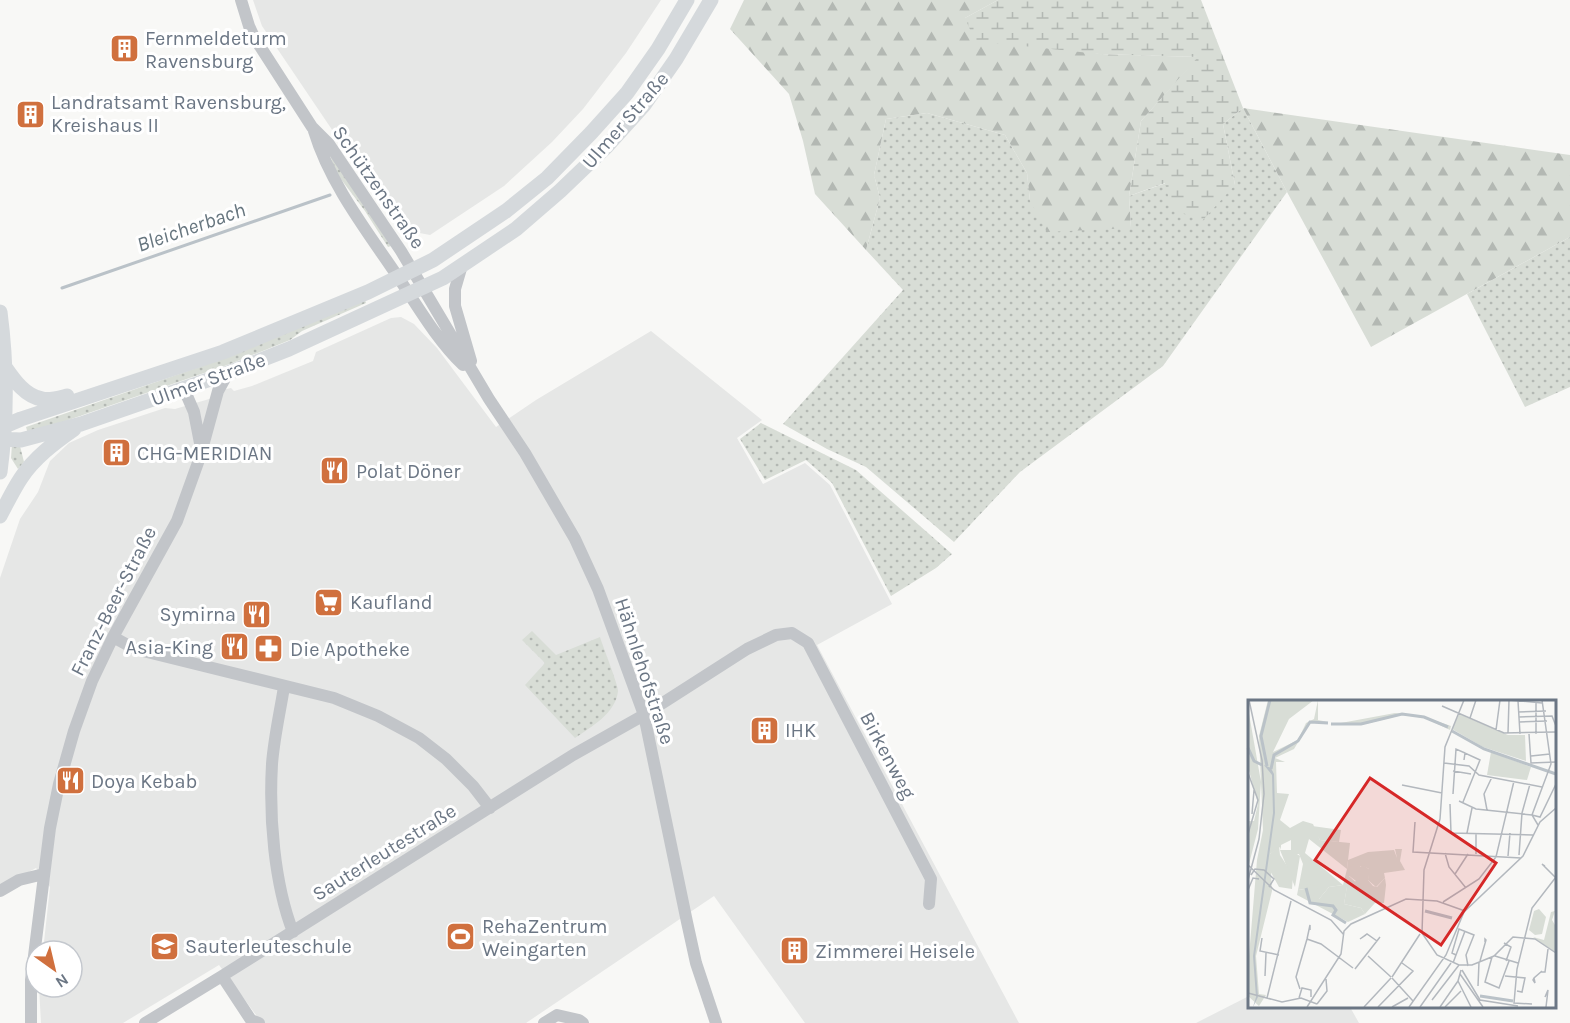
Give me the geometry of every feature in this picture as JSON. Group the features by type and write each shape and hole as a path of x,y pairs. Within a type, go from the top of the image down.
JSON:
{"main road":[{"name":"Ulmer Straße","path":"2,433 105,391 223,352 319,314 433,260 506,211 547,178 591,133 627,93 658,49 687,0"},
{"name":"Ulmer Straße","path":"2,433 21,440 81,424 184,389 289,349 443,278 516,229 607,146 644,105 670,69 711,0"},
{"path":"0,312 8,372 0,472"},
{"path":"8,372 24,390 44,400 105,391"},
{"path":"0,516 29,468 47,449 81,424"}],"street":[{"name":"Schützenstraße","path":"241,0 254,37 312,127 329,144 413,271"},
{"name":"Schützenstraße","path":"312,127 320,152 346,200 399,278"},
{"path":"462,265 455,289 455,306 475,376"},
{"path":"413,271 416,291"},
{"path":"399,278 416,291 475,376"},
{"name":"Franz-Beer-Straße","path":"31,1023 31,980 50,828 59,784 74,731 92,681 113,637 177,521 200,457 218,391 228,373"},
{"name":"Hähnlehofstraße","path":"475,376 525,453 574,539 597,589 644,715 696,963 716,1023"},
{"name":"Franz-Beer-Straße","path":"184,389 194,412 201,447"},
{"name":"Sauterleutestraße","path":"145,1023 747,649 776,635 792,633"},
{"name":"Birkenweg","path":"792,633 808,643 931,879 929,904"},
{"path":"113,637 135,649 334,698 378,716 419,738 446,759 473,786 490,808"},
{"path":"284,687 272,762 272,812 276,871 285,913 293,932"},
{"path":"0,891 19,880 44,874"},
{"path":"222,976 251,1020 259,1023"},
{"path":"544,1023 557,1015 583,1023"}],"shaded area":[{"path":"253,0 661,0 626,53 583,109 552,142 504,186 430,235 399,229 262,26"},
{"path":"401,317 414,324 437,348 496,427 536,400 651,331 762,420 737,438 763,484 805,463 830,485 892,604 817,645 1019,1023 805,1023 714,896 526,1023 262,1023 219,965 123,1023 41,1023 40,999 84,999 84,939 44,939 50,887 36,868 0,888 0,578 20,519 38,492 50,461 69,443 98,430 165,408 175,409 216,397 218,391 231,388 234,391 252,386 313,361 316,352 391,318"},
{"path":"1248,997 1248,1008 1351,1008 1359,1023 1196,1023"}],"green space":[{"path":"744,0 998,0 965,18 1099,54 1199,57 1141,121 1129,196 1131,228 1047,232 1030,201 1027,173 1005,135 927,113 886,119 874,175 880,198 866,250 815,194 789,94 730,29"},
{"path":"998,0 1201,0 1243,108 1223,124 1235,185 1202,221 1171,208 1165,183 1129,196 1141,121 1198,57 1099,54 975,41 965,18"},
{"path":"1243,108 1287,192 1163,366 1020,472 954,542 866,467 827,449 783,424 903,290 866,250 880,198 874,175 886,119 927,113 1005,135 1027,173 1030,201 1131,227 1129,196 1166,183 1235,185 1223,124"},
{"path":"1243,108 1570,155 1570,237 1371,347"},
{"path":"327,148 391,246 388,247 337,174"},
{"path":"1570,237 1570,387 1525,407 1467,294"},
{"path":"365,300 366,303 302,331 290,340 230,364 28,434 26,427 231,356"},
{"path":"761,423 856,470 952,554 936,568 891,596 832,483 806,460 765,480 740,439"},
{"path":"12,444 20,446 24,462 18,469 11,458"},
{"path":"532,631 556,655 600,637 618,691 608,713 575,738 525,685 545,663 522,640"}],"waterway":[{"name":"Bleicherbach","path":"62,288 330,195"}],"place":[{"name":"Fernmeldeturm Ravensburg","path":"124,49"},
{"name":"Landratsamt Ravensburg, Kreishaus II","path":"30,114"},
{"name":"CHG-MERIDIAN","path":"116,453"},
{"name":"Polat Döner","path":"335,471"},
{"name":"Kaufland","path":"329,602"},
{"name":"Symirna","path":"257,614"},
{"name":"Asia-King","path":"234,647"},
{"name":"Die Apotheke","path":"269,649"},
{"name":"IHK","path":"764,730"},
{"name":"Doya Kebab","path":"70,781"},
{"name":"RehaZentrum Weingarten","path":"461,937"},
{"name":"Sauterleuteschule","path":"164,946"},
{"name":"Zimmerei Heisele","path":"794,951"}]}
